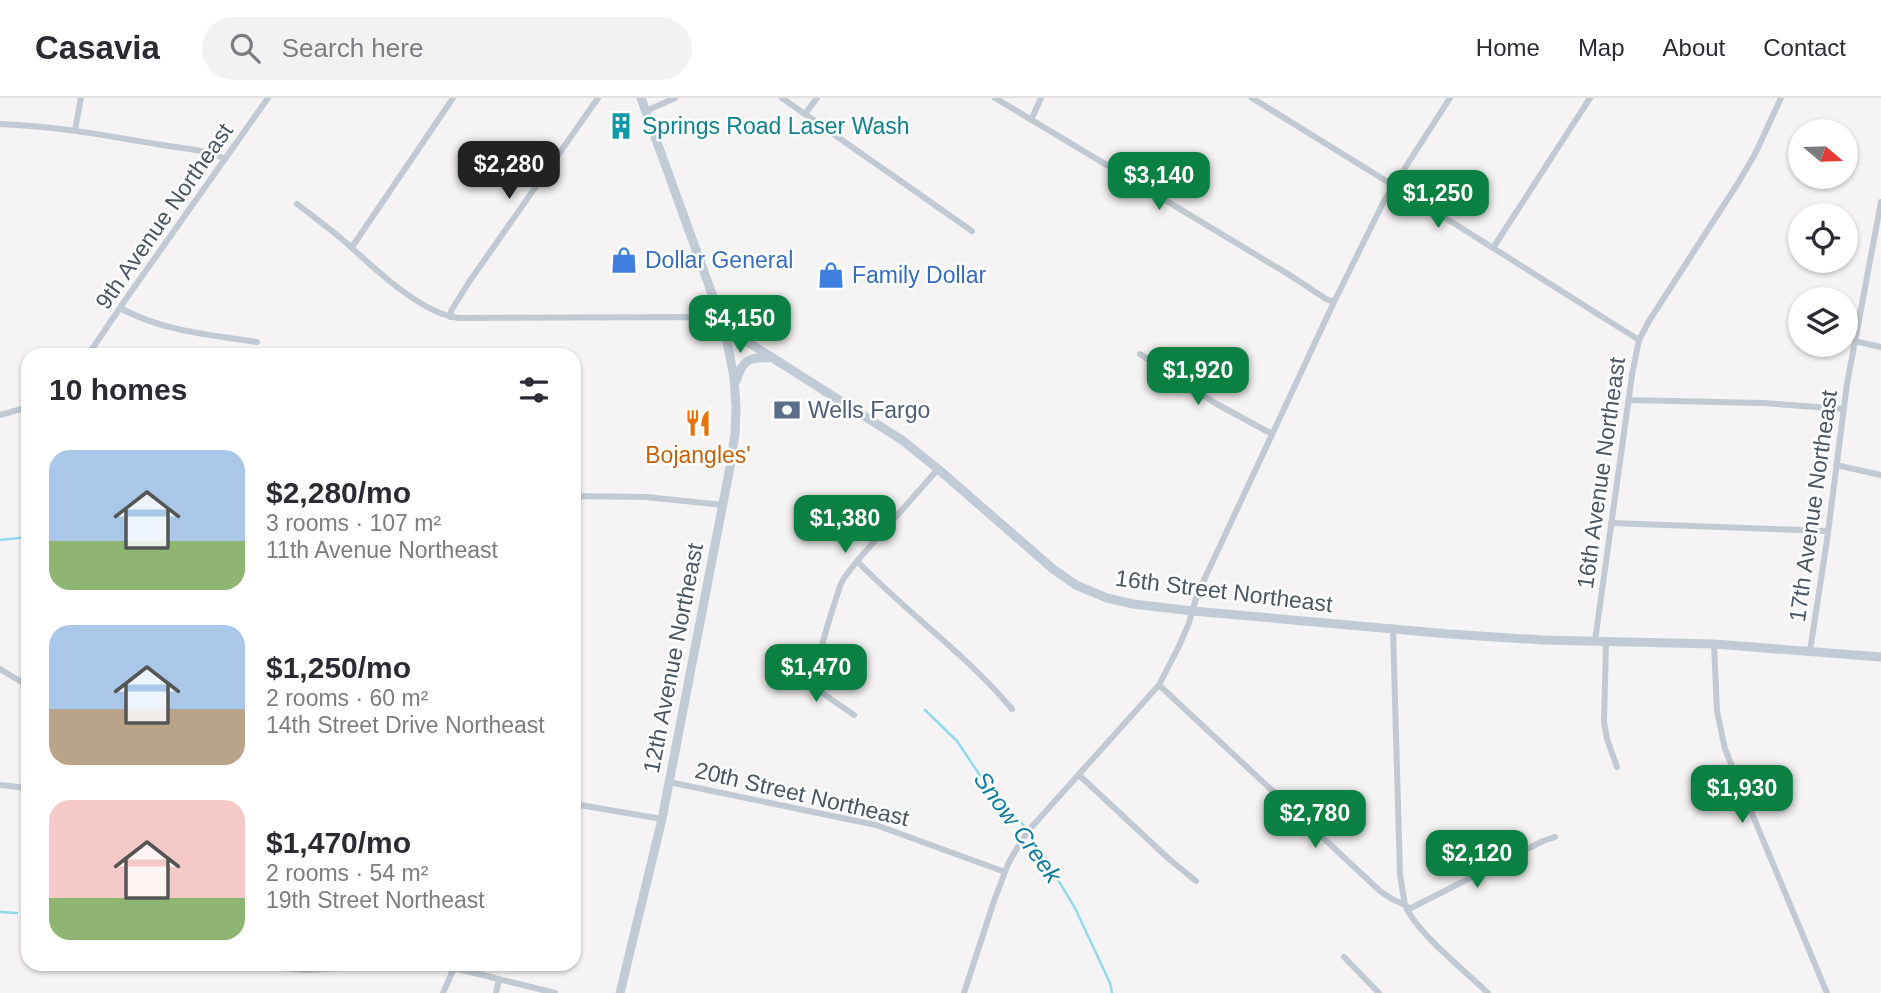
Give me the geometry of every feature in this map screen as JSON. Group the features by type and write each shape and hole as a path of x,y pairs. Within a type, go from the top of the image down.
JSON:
{"main road":[{"path":"641,98 724,327"},
{"name":"16th Street Northeast","path":"724,327 875,422 938,469 1037,556 1076,585 1119,602 1192,611 1491,637 1714,644 1881,657"},
{"name":"12th Avenue Northeast","path":"620,993 662,819 735,435 735,388 724,327"},
{"path":"735,388 742,367 748,360 757,357 774,359"}],"street":[{"path":"75,130 82,98"},
{"name":"9th Avenue Northeast","path":"93,348 268,98"},
{"path":"352,247 453,98"},
{"path":"450,317 469,282 598,98"},
{"path":"646,111 675,98"},
{"path":"782,98 972,231"},
{"path":"805,114 817,98"},
{"path":"995,98 1334,302"},
{"path":"1031,120 1041,98"},
{"path":"1252,98 1639,340"},
{"path":"964,993 982,934 1016,850 1029,830 1159,685 1179,646 1197,595 1334,302 1393,186 1450,98"},
{"path":"1493,248 1590,98"},
{"name":"16th Avenue Northeast","path":"1595,641 1639,340 1755,155 1781,98"},
{"path":"0,124 75,130 194,150 225,159"},
{"name":"17th Avenue Northeast","path":"1858,320 1881,202"},
{"path":"297,204 402,290 438,313 450,317 703,317 724,327"},
{"path":"120,308 151,323 169,328 257,342"},
{"path":"1858,342 1881,347"},
{"path":"1140,354 1224,408 1272,434"},
{"name":"17th Avenue Northeast","path":"1811,651 1851,357"},
{"path":"1629,400 1763,403 1843,409"},
{"path":"0,415 21,409"},
{"path":"1836,466 1881,475"},
{"path":"853,715 818,688 815,681 840,586 857,561 938,469"},
{"path":"581,496 646,497 723,505"},
{"path":"1611,523 1828,531"},
{"path":"857,561 1000,694 1012,709"},
{"path":"1393,629 1400,875 1405,905 1421,929 1488,993"},
{"path":"1606,641 1604,722 1617,766"},
{"path":"1714,644 1717,711 1725,749 1827,993"},
{"path":"0,669 21,682"},
{"path":"1159,685 1380,891 1409,908 1555,837"},
{"path":"1079,775 1196,881"},
{"name":"20th Street Northeast","path":"669,782 876,825 1005,872"},
{"path":"0,785 21,787"},
{"path":"581,805 662,819"},
{"path":"1344,957 1379,993"},
{"path":"443,993 453,971"},
{"path":"479,971 499,979 555,993"},
{"path":"496,993 499,979"}],"waterway":[{"path":"0,540 21,538"},
{"name":"Snow Creek","path":"925,710 957,741 995,798 1021,822 1035,842 1075,908 1110,983 1112,993"},
{"path":"0,912 17,913"}],"place":[{"name":"Springs Road Laser Wash","path":"621,126"},
{"name":"Dollar General","path":"624,260"},
{"name":"Family Dollar","path":"831,275"},
{"name":"Wells Fargo","path":"787,410"},
{"name":"Bojangles'","path":"698,423"}]}
